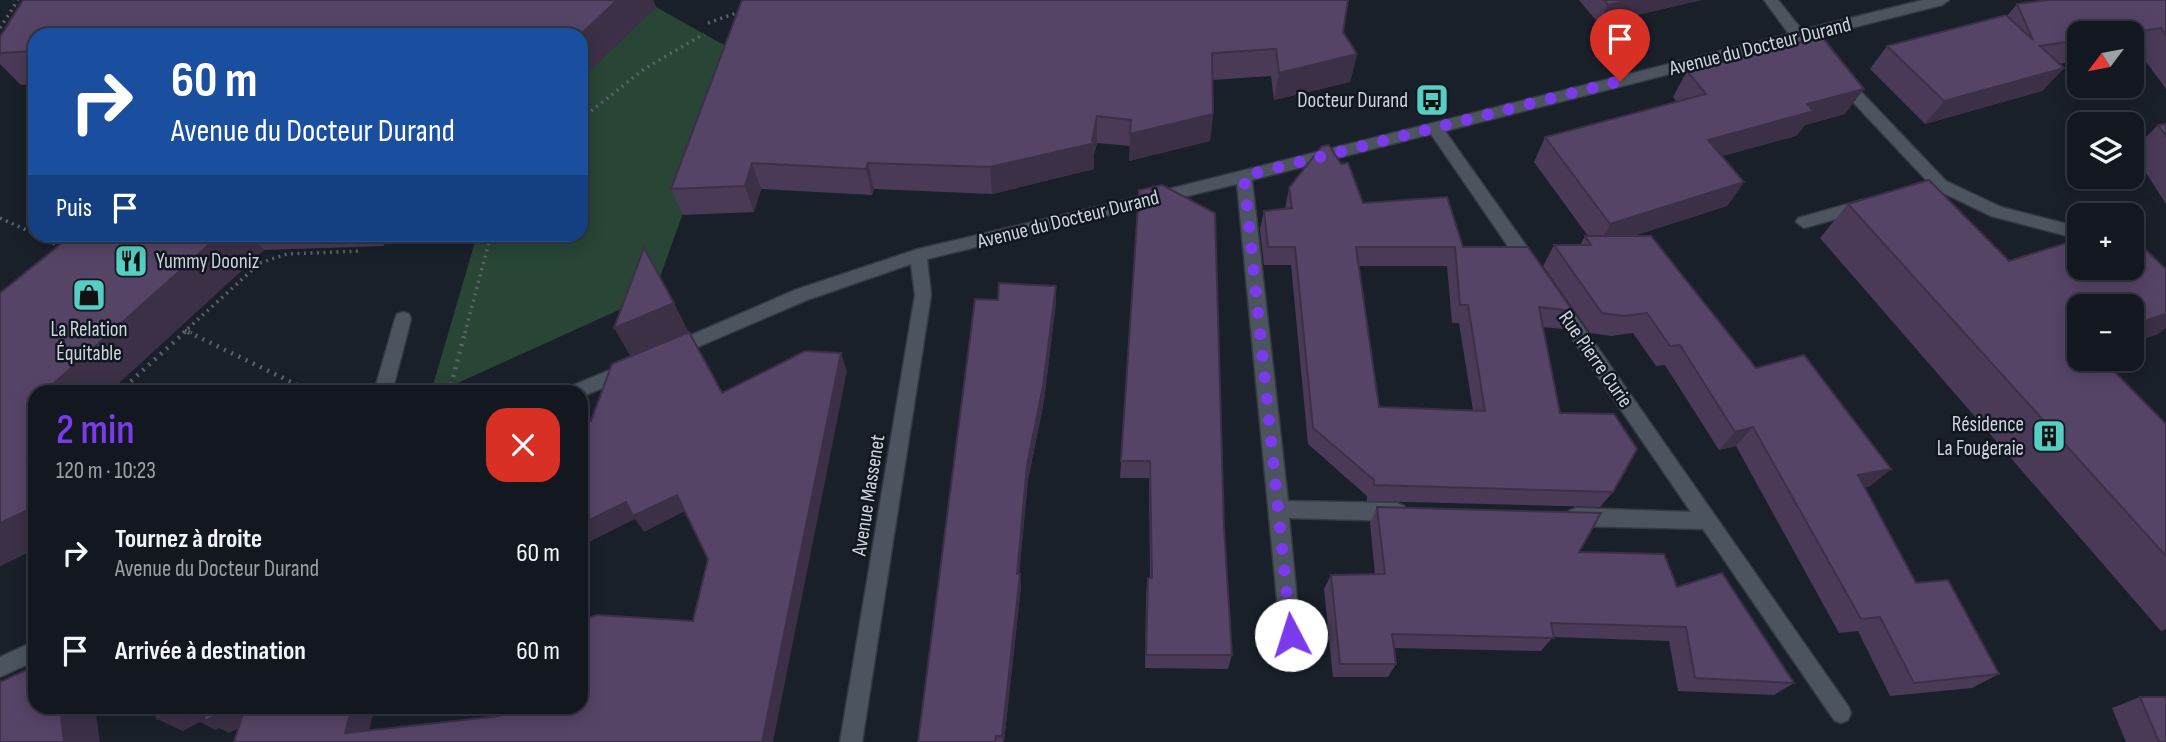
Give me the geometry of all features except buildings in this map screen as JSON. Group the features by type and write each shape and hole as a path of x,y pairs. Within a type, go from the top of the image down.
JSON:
{"street":[{"path":"1771,0 1798,36 1816,54"},
{"name":"Avenue du Docteur Durand","path":"588,387 801,295 918,255 1244,176 1942,0"},
{"path":"1835,74 1940,185 1997,212 2067,230"},
{"name":"Rue Pierre Curie","path":"1435,128 1840,713"},
{"path":"1244,176 1293,661"},
{"path":"1903,195 1940,185"},
{"path":"1804,222 1878,202"},
{"name":"Avenue Massenet","path":"851,742 923,295 918,255"},
{"path":"385,385 403,319"},
{"path":"1279,509 1418,513"},
{"path":"1556,517 1709,521"},
{"path":"0,667 28,654"}],"path":[{"path":"0,28 18,0"},
{"path":"708,23 747,9"},
{"path":"588,113 633,76 704,34"},
{"path":"0,218 28,231"},
{"path":"52,242 69,250"},
{"path":"452,385 489,242"},
{"path":"126,385 247,272 272,257 360,251"},
{"path":"185,330 298,385"}],"green space":[{"path":"656,7 740,54 654,294 453,385 433,385 475,242 588,242 588,72"}],"place":[{"name":"Docteur Durand","path":"1432,100"},
{"name":"Yummy Dooniz","path":"131,261"},
{"name":"La Relation Équitable","path":"89,295"},
{"name":"Résidence La Fougeraie","path":"2049,436"}],"route":[{"path":"1291,635 1244,176 1620,81"}]}
